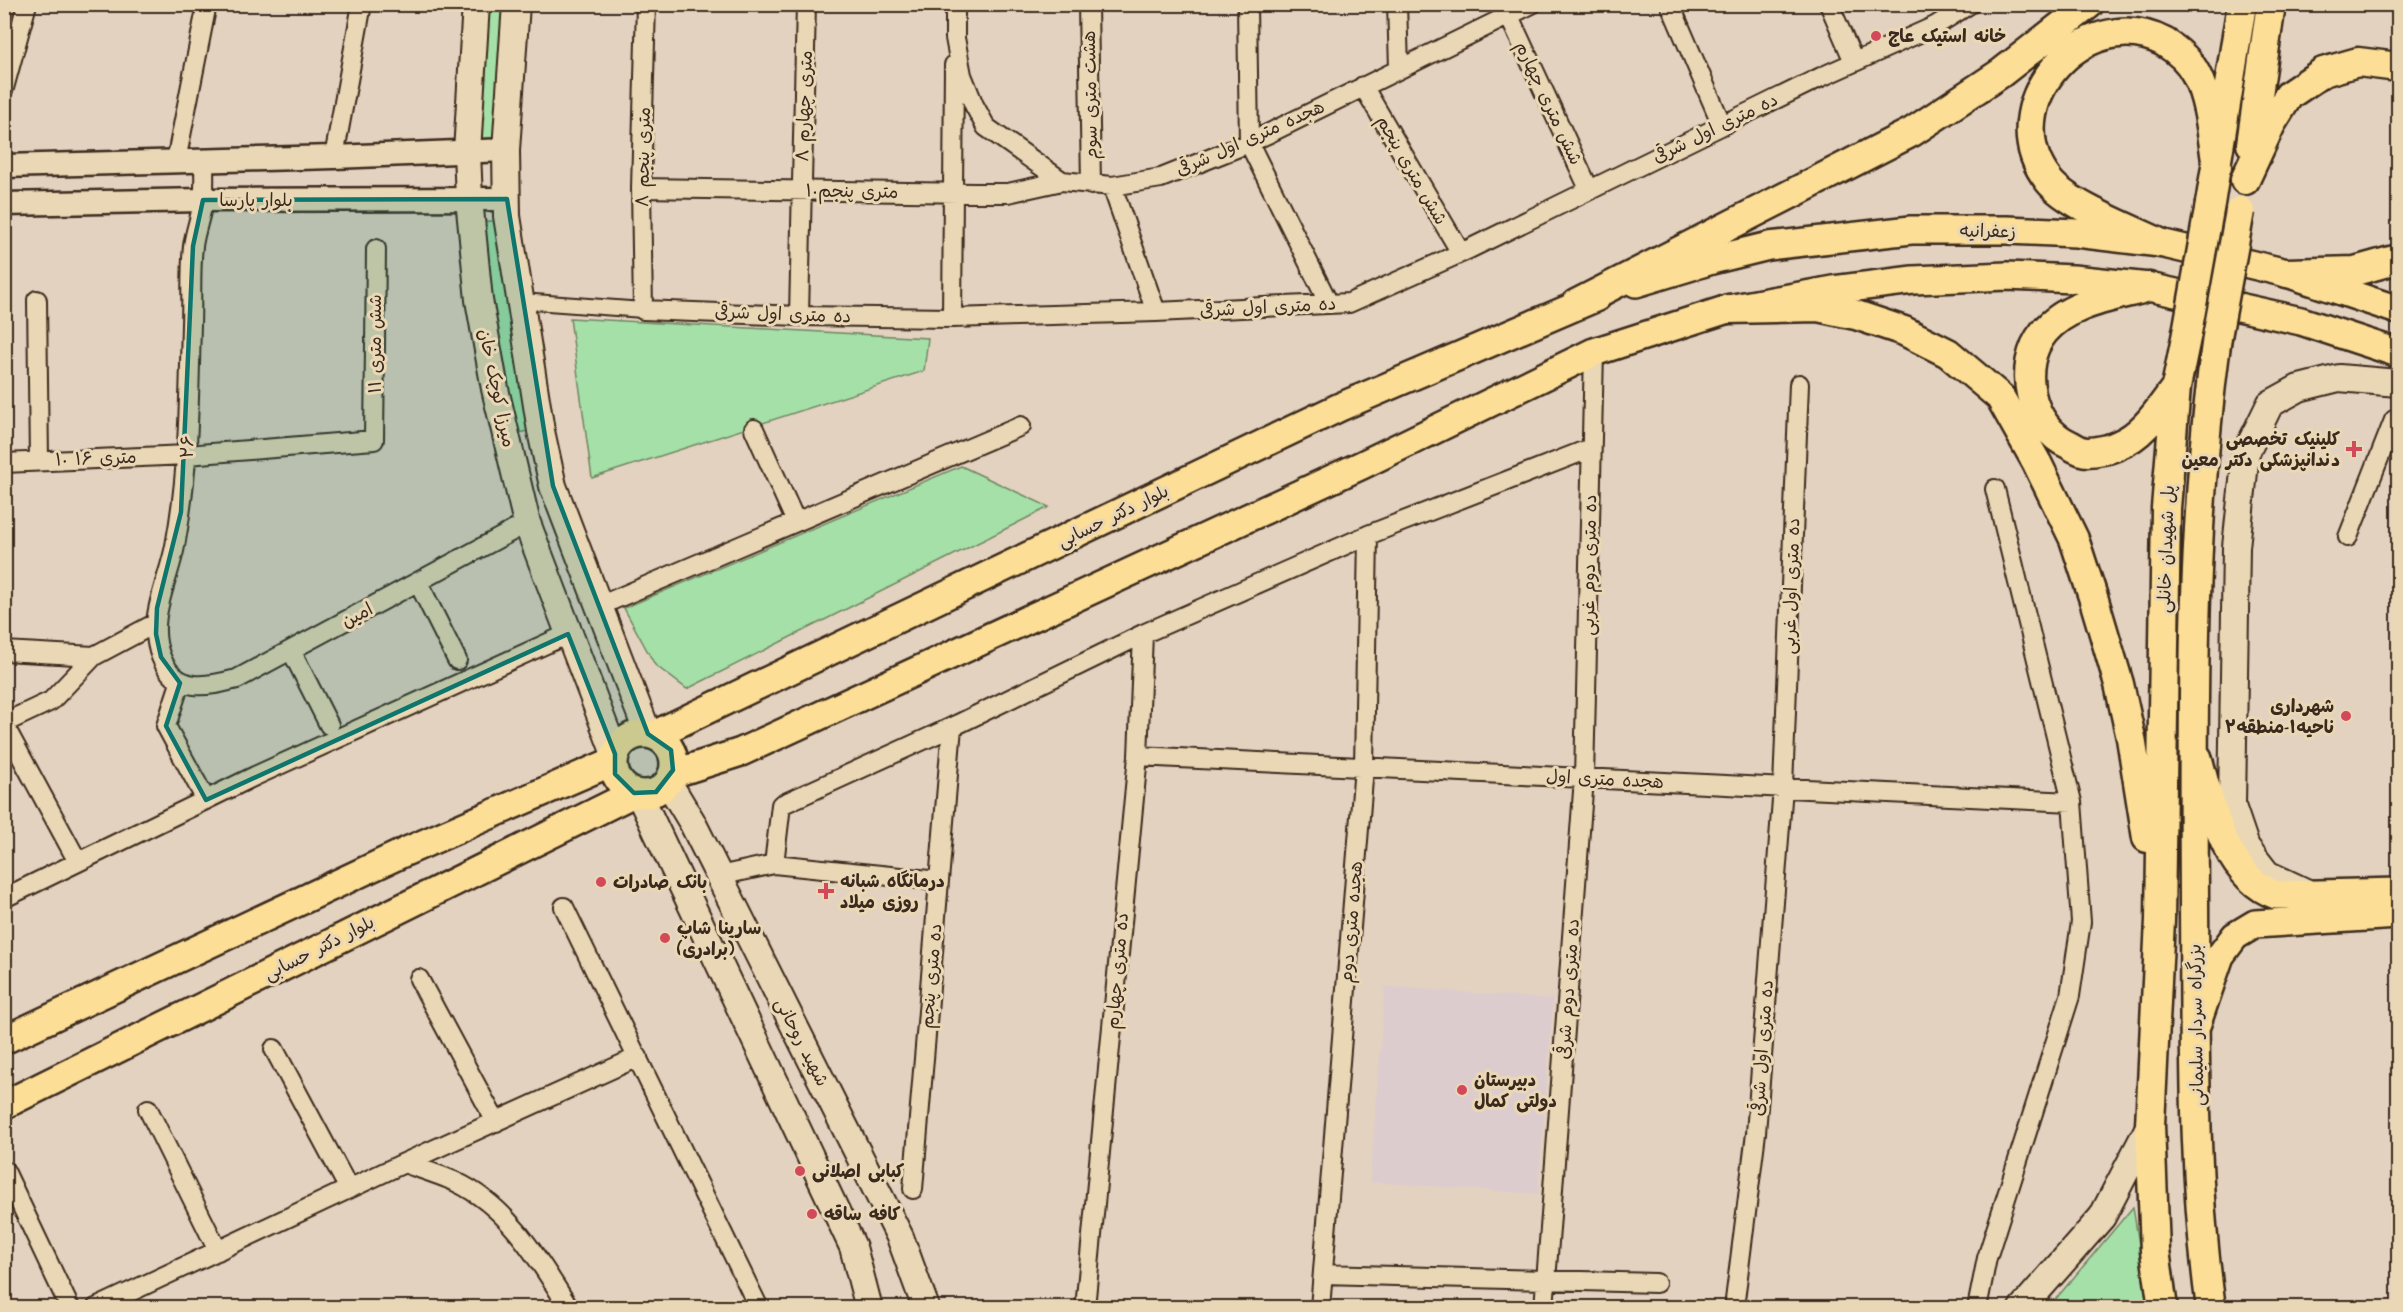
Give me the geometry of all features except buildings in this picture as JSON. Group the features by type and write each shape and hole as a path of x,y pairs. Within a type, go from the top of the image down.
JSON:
{"highway":[{"path":"1576,304 1912,132 2001,73 2089,4"},
{"name":"پل شهیدان خانلی","path":"2160,920 2166,508 2176,387 2217,167 2242,4"},
{"name":"پل شهیدان خانلی","path":"2193,741 2199,510 2210,394 2217,337 2260,92 2271,4"},
{"path":"2160,243 2080,205 2049,181 2035,156 2030,129 2035,101 2046,76 2062,57 2078,45 2103,35 2129,31 2156,37 2178,50 2195,71 2206,97 2217,167"},
{"path":"2246,180 2271,124 2289,95 2323,72 2358,62 2398,67"},
{"path":"2287,273 2355,271 2398,259"},
{"path":"2149,287 2093,303 2065,314 2044,332 2030,358 2028,387 2040,418 2061,441 2085,452 2119,445 2143,429 2176,387"},
{"path":"1728,309 1818,307 1856,315 1904,331 1948,353 2001,397 2037,463 2074,539 2097,610 2119,684 2131,738 2160,920"},
{"name":"بزرگراه سردار سلیمانی","path":"2193,741 2198,1178 2211,1308"},
{"name":"بزرگراه سردار سلیمانی","path":"2160,920 2150,1125 2156,1251 2163,1308"}],"main road":[{"name":"میرزا کوچک خان","path":"476,4 467,152 478,300 527,524 615,757"},
{"name":"میرزا کوچک خان","path":"516,4 506,150 508,220 541,431 553,486 651,734"},
{"name":"زعفرانیه","path":"1576,304 1656,276 1769,246 1911,230 2007,230 2076,233 2160,243 2287,273 2398,310"},
{"path":"670,778 674,759 665,742 651,734 628,738 620,745 615,757 615,774 620,783 637,793 656,792 670,778 741,752 1362,465 1594,352 1728,309 1833,290 1913,280 2007,276 2073,279 2149,287 2301,321 2398,353"},
{"name":"بلوار دکتر حسابی","path":"651,734 1340,407 1576,304"},
{"path":"2310,894 2267,874 2246,847 2232,806 2236,547 2246,453 2270,404 2299,388 2339,378 2398,383"},
{"path":"507,439 541,431"},
{"path":"521,498 553,486"},
{"path":"2193,741 2213,813 2228,849 2249,878 2261,890 2276,895 2398,892"},
{"path":"4,1040 407,851 615,757"},
{"name":"شهید روحانی","path":"670,778 900,1237 926,1308"},
{"name":"بلوار دکتر حسابی","path":"4,1105 637,793"},
{"path":"637,793 853,1247 869,1308"},
{"path":"2195,1030 2220,956 2235,936 2255,924 2398,915"},
{"path":"2022,1308 2102,1217 2150,1125"}],"street":[{"path":"4,88 27,4"},
{"path":"176,162 207,4"},
{"path":"334,157 362,4"},
{"name":"۸ متری پنجم","path":"643,310 641,188 646,4"},
{"name":"۸ متری چهارم","path":"799,316 806,4"},
{"name":"هجده متری اول شرقی","path":"955,4 955,39 962,75 986,127 1062,181 1112,186 1161,178 1249,143 1532,4"},
{"name":"هشت متری سوم","path":"1088,4 1091,185"},
{"path":"1247,4 1249,143 1329,304"},
{"path":"1397,4 1399,68"},
{"path":"1670,4 1722,125"},
{"path":"1829,4 1854,62"},
{"name":"ده متری اول شرقی","path":"643,310 799,316 952,318 1349,303 1461,253 1722,125 1935,26 1970,4"},
{"name":"شش متری چهارم","path":"1509,16 1589,189"},
{"path":"952,318 955,39"},
{"name":"شش متری پنجم","path":"1363,86 1461,253"},
{"path":"4,165 176,162 506,150"},
{"name":"۲۶","path":"180,683 172,678 160,657 156,623 157,608 173,555 181,512 187,455 193,246 203,200 204,160"},
{"name":"۱۰متری پنجم","path":"641,188 1008,193 1062,181"},
{"path":"1112,186 1156,312"},
{"name":"بلوار پارسا","path":"4,204 203,200 507,199"},
{"name":"شش متری ۱۱","path":"374,440 375,249"},
{"path":"37,300 39,460"},
{"path":"521,301 643,310"},
{"name":"ده متری دوم غربی","path":"1584,778 1594,352"},
{"name":"ده متری اول غربی","path":"1783,788 1799,384"},
{"path":"2348,537 2394,420 2398,417"},
{"path":"599,606 1022,426"},
{"path":"754,429 796,522"},
{"name":"۱۰ متری ۱۶","path":"4,463 187,455 374,440"},
{"path":"774,864 781,805 952,728 1143,634 1368,535 1591,448"},
{"path":"1977,1308 1987,1258 2070,996 2081,922 2072,802 1995,489"},
{"name":"امین","path":"180,683 210,686 237,679 527,524"},
{"name":"هجده متری دوم","path":"1320,1308 1364,767 1368,535"},
{"path":"418,582 457,660"},
{"path":"78,862 4,724 51,701 94,656 156,623"},
{"path":"4,898 206,800 568,634"},
{"name":"ده متری چهارم","path":"1085,1308 1138,756 1143,634"},
{"path":"291,650 328,725"},
{"path":"4,651 94,656"},
{"path":"180,683 166,726 206,800"},
{"name":"ده متری پنجم","path":"913,1189 952,728"},
{"name":"هجده متری اول","path":"1138,756 2072,802"},
{"name":"ده متری دوم شرقی","path":"1544,1308 1584,778"},
{"name":"ده متری اول شرقی","path":"1734,1308 1756,1133 1783,788"},
{"path":"719,876 774,864 939,881"},
{"path":"564,907 759,1308"},
{"path":"420,979 496,1122"},
{"path":"274,1048 349,1189"},
{"path":"96,1308 404,1163 638,1057"},
{"path":"148,1109 218,1251"},
{"path":"404,1163 457,1182 486,1200 531,1247 568,1308"},
{"path":"5,1171 70,1308"},
{"path":"1323,1274 1656,1283"}],"highlighted area":[{"path":"507,199 553,486 648,734 671,750 673,770 656,792 634,793 615,774 615,754 568,634 206,800 166,726 180,683 161,657 156,634 157,608 181,512 193,246 203,200"}],"shaded area":[{"name":"دبیرستان دولتی کمال","path":"1385,986 1553,999 1538,1194 1370,1182"}],"green space":[{"path":"486,5 517,5 506,142 474,145"},
{"path":"508,220 541,428 514,434 477,222"},
{"path":"570,318 928,338 924,371 592,478"},
{"path":"961,466 1049,507 687,689 655,665 624,608"},
{"path":"2133,1207 2149,1307 2049,1307"}],"place":[{"name":"خانه استیک عاج","path":"1876,36"},
{"name":"کلینیک تخصصی دندانپزشکی دکتر معین","path":"2354,449"},
{"name":"شهرداری ناحیه۱-منطقه۲","path":"2346,716"},
{"name":"بانک صادرات","path":"601,882"},
{"name":"درمانگاه شبانه روزی میلاد","path":"826,891"},
{"name":"سارینا شاپ (برادری)","path":"665,938"},
{"name":"دبیرستان دولتی کمال","path":"1462,1090"},
{"name":"کبابی اصلانی","path":"800,1171"},
{"name":"کافه ساقه","path":"812,1214"}]}
